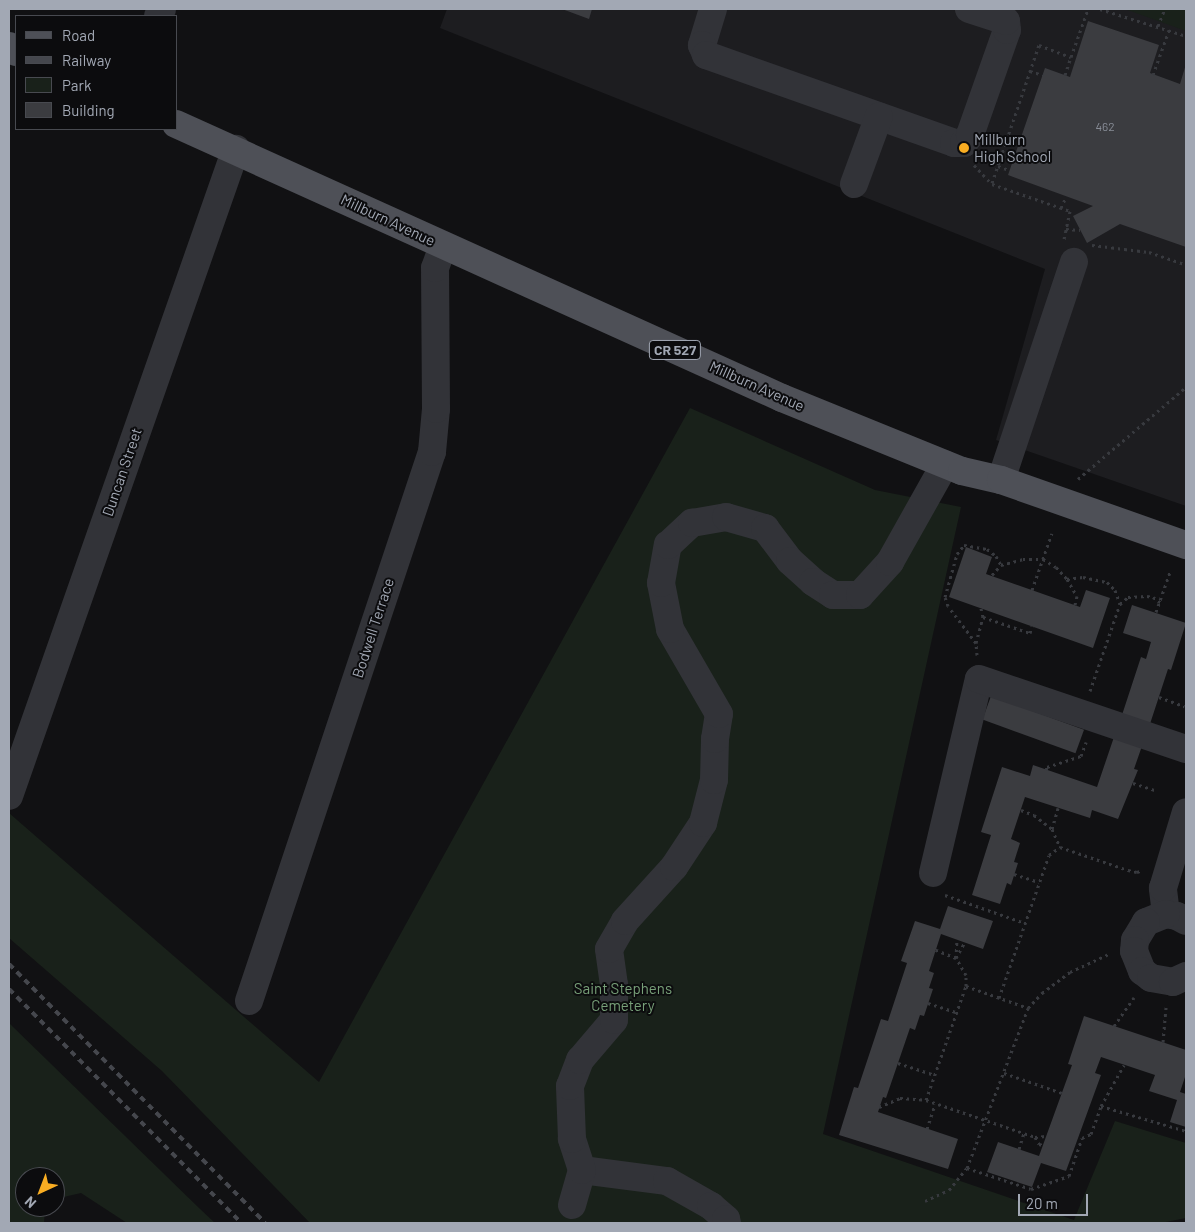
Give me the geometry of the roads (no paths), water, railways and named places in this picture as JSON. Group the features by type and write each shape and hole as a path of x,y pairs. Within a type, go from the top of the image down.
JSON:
{"main road":[{"name":"Millburn Avenue","path":"178,125 236,149 443,246 782,398 945,464 1001,480 1186,545"}],"street":[{"path":"713,9 702,45 706,55 954,143 964,143 970,135 1008,30 1006,21 969,9"},
{"path":"854,184 879,116"},
{"name":"Duncan Street","path":"9,796 236,149"},
{"name":"Bodwell Terrace","path":"249,1001 432,452 436,408 435,268 443,246"},
{"path":"1001,480 1078,249"},
{"path":"572,1205 582,1170 572,1139 570,1086 580,1060 614,1020 614,985 609,949 625,921 674,866 704,823 714,780 715,739 719,714 670,629 661,583 668,545 692,523 726,517 765,528 790,561 812,582 833,595 860,595 890,562 945,464"},
{"path":"933,873 979,679 1186,749"},
{"path":"1168,978 1136,962 1134,940 1146,922 1176,917 1163,888 1186,812"},
{"path":"582,1170 667,1181 711,1206 728,1223"}],"railway":[{"path":"9,964 265,1223"},
{"path":"9,989 241,1223"}],"place":[{"name":"Millburn High School","path":"964,148"}],"park label":[{"name":"Saint Stephens Cemetery","path":"623,996"}]}
